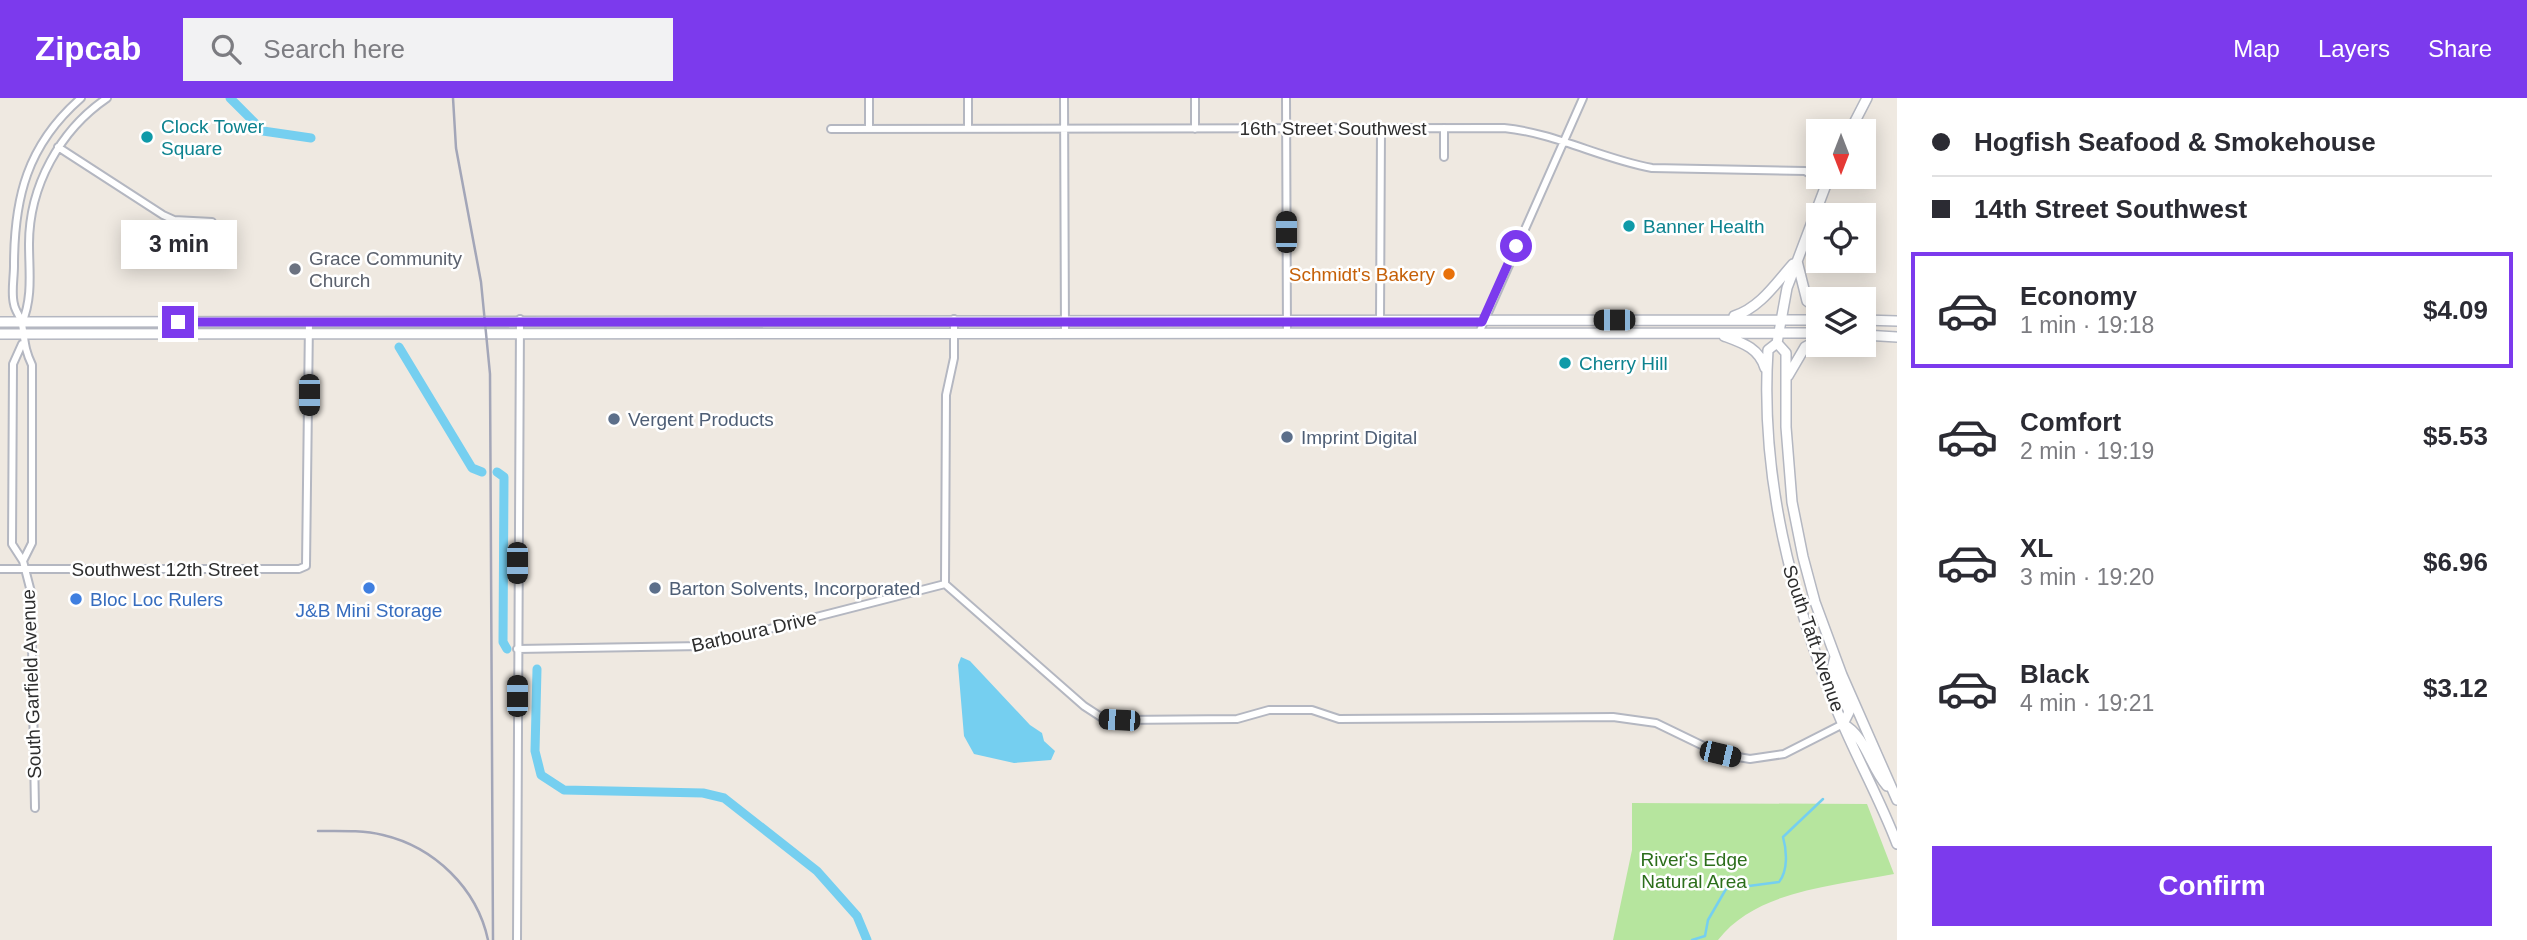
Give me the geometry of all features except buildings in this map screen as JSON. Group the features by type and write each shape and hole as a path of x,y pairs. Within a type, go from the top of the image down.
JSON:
{"main road":[{"path":"1856,119 1867,98"},
{"name":"South Taft Avenue","path":"1825,189 1787,288 1778,338 1768,350 1766,413 1776,508 1798,600 1843,724 1897,844"},
{"path":"1723,320 1746,313 1761,301 1797,260"},
{"path":"1797,260 1806,297"},
{"path":"0,322 1806,320"},
{"path":"1876,320 1897,321"},
{"path":"0,334 22,339 520,333 1479,333 1719,334 1778,338 1806,335"},
{"path":"1719,334 1749,345 1762,358 1767,373"},
{"path":"1876,336 1897,337"},
{"name":"South Taft Avenue","path":"1778,338 1786,353 1785,384 1792,502 1812,591 1872,748 1896,797"},
{"path":"1785,384 1806,346"},
{"path":"1835,655 1832,669 1849,712 1843,724 1857,731 1875,773 1896,797"}],"street":[{"path":"22,323 14,304 14,233 19,193 42,142 81,98"},
{"path":"22,323 30,304 32,212 39,187 58,147 79,121 107,98"},
{"path":"869,98 869,128"},
{"path":"968,98 968,128"},
{"path":"1064,98 1065,332"},
{"path":"1195,98 1195,129"},
{"path":"1286,98 1287,333"},
{"path":"1479,333 1583,98"},
{"path":"1380,321 1381,128"},
{"path":"1444,128 1444,157"},
{"name":"16th Street Southwest","path":"831,129 1517,130 1652,168 1806,171"},
{"path":"58,147 163,215 174,220 212,222"},
{"path":"954,319 954,359 946,395 947,565 944,584 1084,706 1104,719 1237,719 1269,710 1312,710 1339,719 1613,717 1667,726 1720,754 1750,760 1784,754 1843,724"},
{"path":"517,940 520,320"},
{"path":"309,321 309,334"},
{"name":"South Garfield Avenue","path":"22,323 22,339 13,364 12,544 23,561"},
{"name":"Southwest 12th Street","path":"0,569 299,569 306,566 309,334"},
{"name":"South Garfield Avenue","path":"22,339 32,365 32,543 23,561 23,569 31,592 35,808"},
{"name":"Barboura Drive","path":"517,649 703,646 944,584"}],"green space":[{"name":"River's Edge Natural Area","path":"1632,803 1867,804 1894,874 1822,887 1775,900 1734,923 1718,940 1613,940 1632,850"}],"water":[{"path":"961,657 970,661 1030,725 1042,733 1044,741 1055,751 1051,760 1014,763 974,754 964,736 958,665"}],"waterway":[{"path":"230,98 263,131 311,138"},
{"path":"399,347 472,468 482,472"},
{"path":"497,472 504,477 503,642 507,649"},
{"path":"537,669 535,751 541,775 564,790 703,793 724,798 817,871 857,916 867,940"},
{"path":"1692,940 1705,936 1708,920 1726,889 1779,882 1786,861 1783,837 1823,799"}],"railway":[{"path":"453,98 456,148 481,282 490,374 493,940"},
{"path":"318,831 375,833 419,849 436,860 463,887 474,903 488,940"}],"place":[{"name":"Clock Tower Square","path":"147,137"},
{"name":"Banner Health","path":"1629,226"},
{"name":"Grace Community Church","path":"295,269"},
{"name":"Schmidt's Bakery","path":"1449,274"},
{"name":"Cherry Hill","path":"1565,363"},
{"name":"Vergent Products","path":"614,419"},
{"name":"Imprint Digital","path":"1287,437"},
{"name":"J&B Mini Storage","path":"369,588"},
{"name":"Barton Solvents, Incorporated","path":"655,588"},
{"name":"Bloc Loc Rulers","path":"76,599"}],"route":[{"path":"178,322 982,319 1482,322 1516,246"}]}
